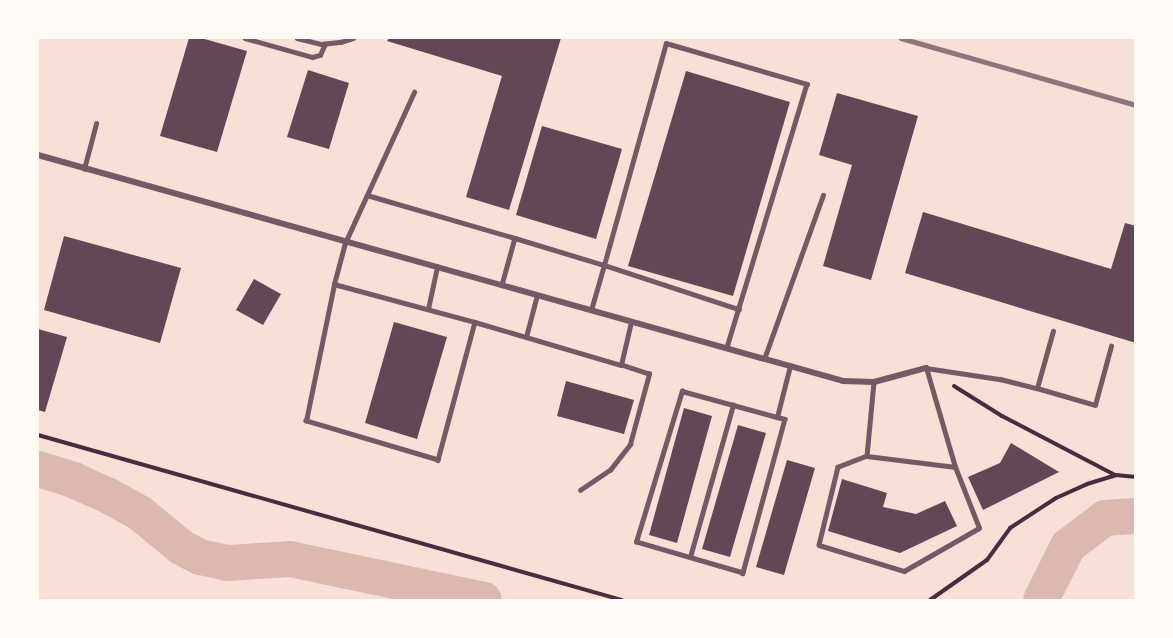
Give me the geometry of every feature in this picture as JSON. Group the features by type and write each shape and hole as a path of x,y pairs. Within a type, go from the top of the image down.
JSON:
{"street":[{"path":"38,155 843,381 874,382 926,368"}],"lane":[{"path":"245,38 312,57 320,55 326,44"},
{"path":"297,38 326,44 353,38"},
{"path":"591,310 666,43 807,84 727,348"},
{"path":"414,92 345,243 334,284 306,421 438,460 475,322"},
{"path":"84,169 96,124"},
{"path":"367,195 515,238 739,309"},
{"path":"764,358 823,195"},
{"path":"502,285 515,238"},
{"path":"428,309 437,267"},
{"path":"334,284 475,322 649,374 630,444 610,470 580,490"},
{"path":"526,337 537,295"},
{"path":"621,365 631,322"},
{"path":"1037,388 1053,331"},
{"path":"955,467 867,456 838,467 819,544 904,571 979,528 955,467 926,368 1000,378 1095,405 1111,346"},
{"path":"777,417 790,366"},
{"path":"867,456 874,382"},
{"path":"682,390 777,417 785,419 744,573 636,542 682,390"},
{"path":"690,557 733,405"}],"path":[{"path":"926,368 1002,416 1116,476"},
{"path":"38,435 622,600"},
{"path":"930,600 987,560 1010,528 1056,498 1087,484 1116,476 1136,477"}],"building":[{"path":"189,38 201,38 247,51 217,152 160,136"},
{"path":"389,38 561,38 509,210 466,197 502,76 387,41"},
{"path":"308,70 349,83 329,149 287,137"},
{"path":"686,71 790,102 733,296 628,266"},
{"path":"837,93 918,116 871,280 823,266 852,165 819,155"},
{"path":"542,126 622,149 596,239 516,215"},
{"path":"923,212 1111,269 1125,223 1136,226 1136,343 905,273"},
{"path":"64,236 181,268 160,343 44,310"},
{"path":"254,279 281,294 263,325 236,310"},
{"path":"394,322 447,337 417,439 365,423"},
{"path":"38,329 67,337 45,412 38,410"},
{"path":"566,381 634,400 624,434 557,416"},
{"path":"684,408 712,416 677,543 649,535"},
{"path":"738,425 766,433 730,557 702,549"},
{"path":"1011,443 1059,472 983,510 968,477 1000,463"},
{"path":"787,460 815,468 784,575 756,567"},
{"path":"842,479 887,493 883,507 916,514 945,501 957,526 900,553 828,531"}],"waterway":[{"path":"38,469 73,480 109,496 141,514 181,547 200,557 228,563 290,559 484,600"},
{"path":"1041,600 1068,546 1105,518 1136,516"}],"railway":[{"path":"901,38 1136,105"}]}
